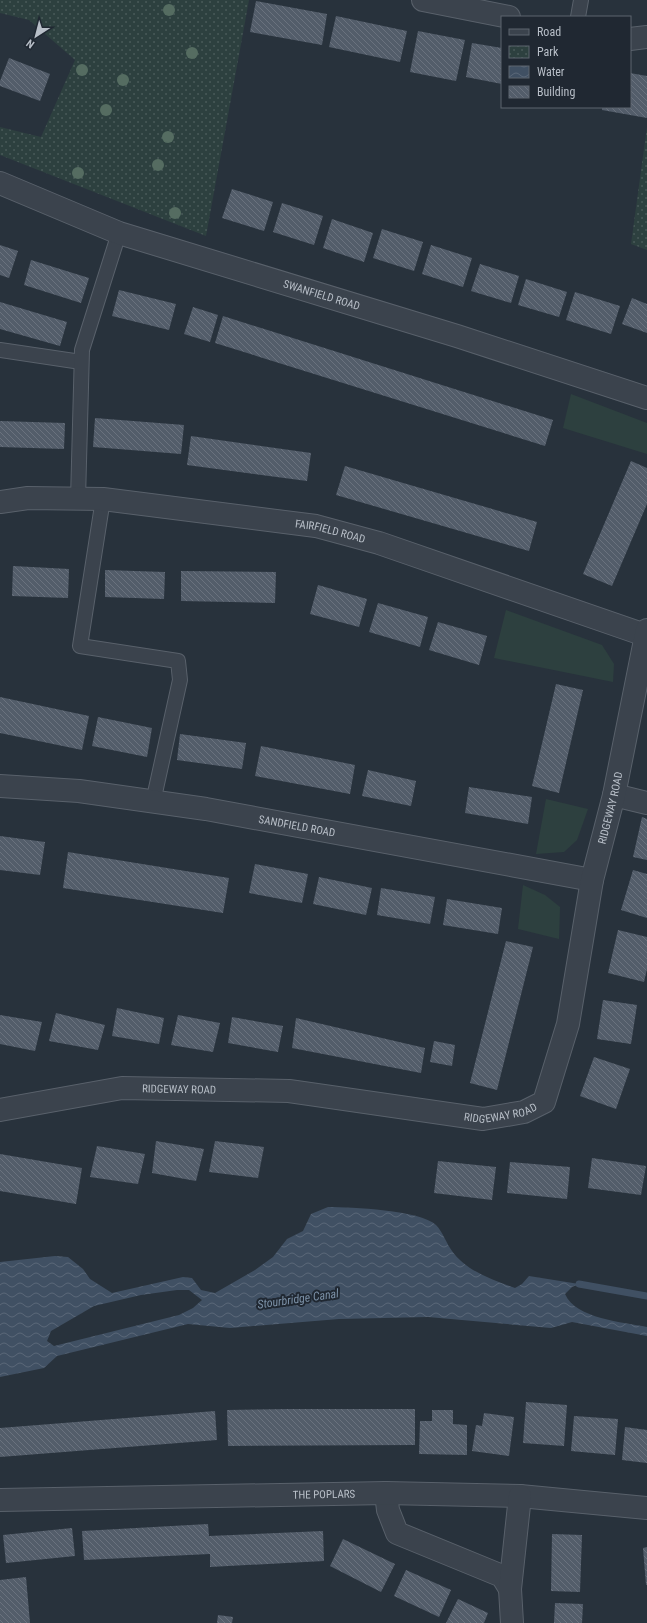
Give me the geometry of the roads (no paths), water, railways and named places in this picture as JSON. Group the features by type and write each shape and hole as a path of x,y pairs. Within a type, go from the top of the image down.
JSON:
{"street":[{"path":"423,0 504,16"},
{"path":"631,39 647,37"},
{"name":"SWANFIELD ROAD","path":"0,183 119,233 457,336 647,398"},
{"name":"FAIRFIELD ROAD","path":"0,502 28,498 103,499 316,526 379,543 646,633"},
{"name":"RIDGEWAY ROAD","path":"0,1110 122,1088 289,1091 483,1119 524,1112 544,1102 568,1024 592,880 614,796 646,633"},
{"name":"SANDFIELD ROAD","path":"0,786 79,791 206,809 592,880"},
{"path":"614,796 647,803"},
{"path":"386,1493 388,1510 398,1533 502,1576 510,1589"},
{"name":"THE POPLARS","path":"0,1500 386,1493 520,1496 647,1508"},
{"path":"512,1623 510,1589 520,1496"}],"lane":[{"path":"578,16 581,0"},
{"path":"78,499 82,350 119,233"},
{"path":"0,350 81,362"},
{"path":"103,499 80,646 178,661 180,680 153,802"}],"water":[{"name":"Stourbridge Canal","path":"328,1207 352,1208 385,1210 428,1220 436,1225 458,1258 480,1274 515,1288 522,1284 529,1276 579,1284 572,1287 565,1294 579,1309 601,1318 647,1327 647,1336 572,1322 551,1328 428,1317 339,1319 230,1328 188,1324 57,1356 44,1368 0,1377 0,1262 55,1256 68,1257 83,1269 90,1279 112,1293 183,1277 192,1278 201,1290 215,1293 255,1270 273,1257 287,1239 303,1231 311,1214","holes":["177,1290 189,1290 202,1300 193,1308 179,1315 54,1346 47,1341 51,1331 94,1306 141,1295"]}],"waterway":[{"path":"579,1284 647,1296"}]}
